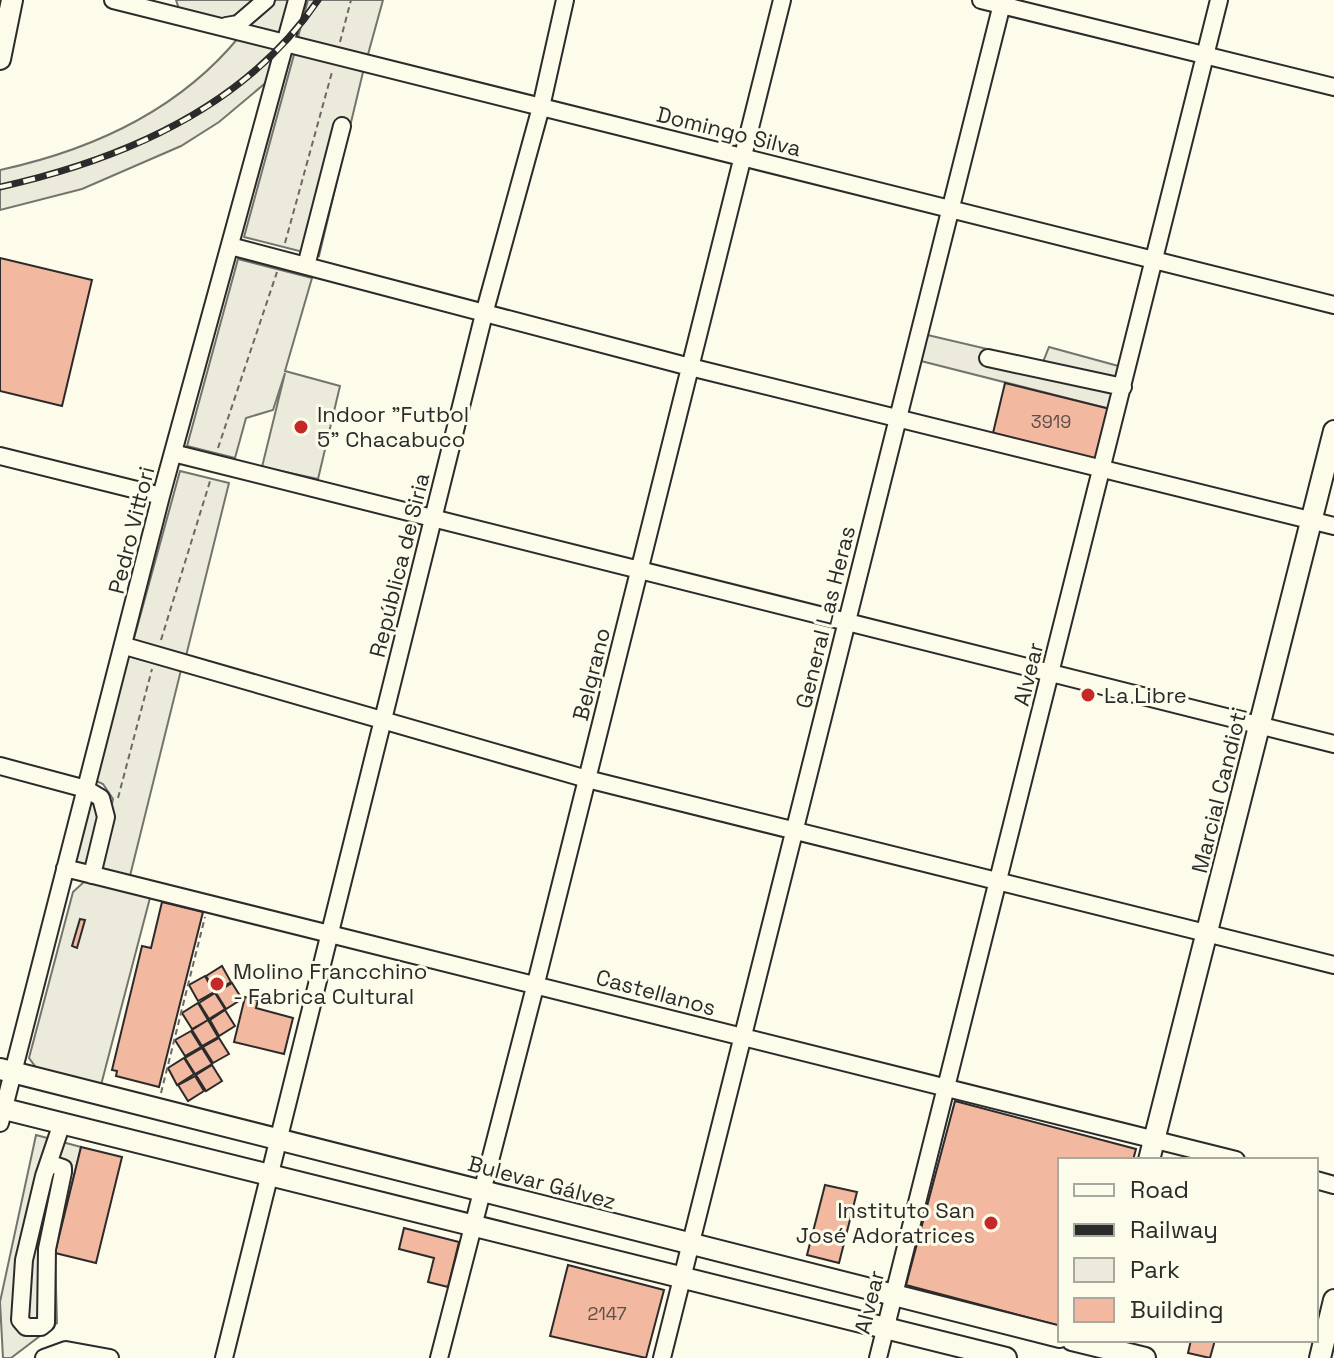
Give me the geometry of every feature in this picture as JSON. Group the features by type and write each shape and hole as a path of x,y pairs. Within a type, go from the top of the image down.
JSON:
{"main road":[{"path":"0,59 12,0"},
{"name":"Marcial Candioti","path":"1150,1158 1334,431"},
{"name":"Bulevar Gálvez","path":"6,1071 1058,1336"},
{"path":"1,1113 62,1123 1006,1358"},
{"path":"1320,1358 1334,1300"},
{"path":"1079,1342 1145,1358"}],"street":[{"name":"Domingo Silva","path":"113,0 166,6 220,26 1334,305"},
{"path":"220,26 238,24 266,0"},
{"name":"Pedro Vittori","path":"1,1113 6,1071 65,868 125,646 161,496 297,0"},
{"name":"República de Siria","path":"224,1358 484,314 541,107 565,0"},
{"name":"Belgrano","path":"439,1358 782,0"},
{"path":"981,0 1334,87"},
{"name":"Alvear","path":"878,1358 1219,0"},
{"name":"General Las Heras","path":"662,1358 1002,3"},
{"path":"306,266 342,126"},
{"path":"230,246 690,367 1334,526"},
{"path":"988,358 1123,387"},
{"path":"173,453 1334,744"},
{"path":"0,456 161,496"},
{"path":"125,646 383,723 587,779 1334,965"},
{"path":"0,766 86,789 101,798 106,810 92,875"},
{"name":"Castellanos","path":"65,868 1228,1158"},
{"path":"45,1326 26,1327 20,1320 24,1260 44,1176 51,1164 62,1123"},
{"path":"51,1164 63,1168 47,1249 45,1326 52,1354 76,1351 110,1358"}],"path":[{"path":"117,803 156,655 226,419 262,324 351,0"},
{"path":"157,1110 208,902"}],"green space":[{"path":"176,0 256,1 235,15 219,19 179,9"},
{"path":"273,0 296,0 285,38 243,28"},
{"path":"308,0 383,0 367,58 297,41"},
{"path":"239,37 283,48 275,75 219,122 181,146 82,189 0,210 0,170 68,151 132,123 189,86"},
{"path":"295,51 364,68 319,256 244,237"},
{"path":"238,259 312,278 285,371 340,386 318,479 262,467 285,373 273,410 246,418 235,458 187,446"},
{"path":"180,471 229,483 186,656 133,642"},
{"path":"128,656 181,670 129,880 98,872 113,799 103,784 94,780"},
{"path":"89,799 100,812 89,870 71,865"},
{"path":"86,880 151,894 101,1085 38,1070 29,1058 73,892"}],"shaded area":[{"path":"919,333 1043,362 1049,347 1122,367 1110,409 913,359"},
{"path":"36,1135 81,1147 55,1253 57,1323 11,1358 3,1358 0,1302"}],"building":[{"path":"0,258 92,280 62,406 0,391"},
{"path":"1005,383 1110,409 1096,459 993,433"},
{"path":"162,902 203,912 159,1087 116,1076 117,1071 112,1070 142,946 151,948"},
{"path":"80,919 85,920 77,948 72,946"},
{"path":"222,966 231,982 215,991 206,976"},
{"path":"205,976 214,992 198,1001 189,985"},
{"path":"232,983 242,999 226,1009 216,993"},
{"path":"215,993 225,1009 209,1019 199,1003"},
{"path":"245,997 258,1000 256,1008 293,1018 284,1054 234,1042"},
{"path":"198,1003 208,1020 192,1029 182,1013"},
{"path":"225,1010 235,1026 219,1036 210,1020"},
{"path":"208,1020 218,1037 202,1046 192,1030"},
{"path":"191,1031 201,1047 185,1056 175,1040"},
{"path":"219,1038 229,1054 213,1063 203,1047"},
{"path":"202,1048 212,1064 195,1074 185,1058"},
{"path":"184,1058 194,1074 177,1085 168,1068"},
{"path":"212,1065 222,1081 206,1091 196,1075"},
{"path":"195,1076 204,1091 188,1101 178,1085"},
{"name":"Instituto San José Adoratrices","path":"955,1101 1136,1149 1134,1158 1058,1158 1058,1325 906,1285"},
{"path":"81,1147 122,1157 96,1263 55,1253"},
{"path":"825,1185 857,1192 839,1263 807,1255"},
{"path":"404,1228 459,1242 448,1287 428,1282 434,1258 399,1249"},
{"path":"568,1265 664,1290 646,1358 550,1336"},
{"path":"1191,1342 1214,1342 1210,1358 1188,1353"}],"railway":[{"path":"0,187 91,162 177,124 217,100 255,71 288,38 318,0"}],"place":[{"name":"Indoor \"Futbol 5\" Chacabuco","path":"301,427"},
{"name":"La Libre","path":"1088,695"},
{"name":"Molino Francchino - Fabrica Cultural","path":"217,984"},
{"name":"Instituto San José Adoratrices","path":"991,1223"}]}
